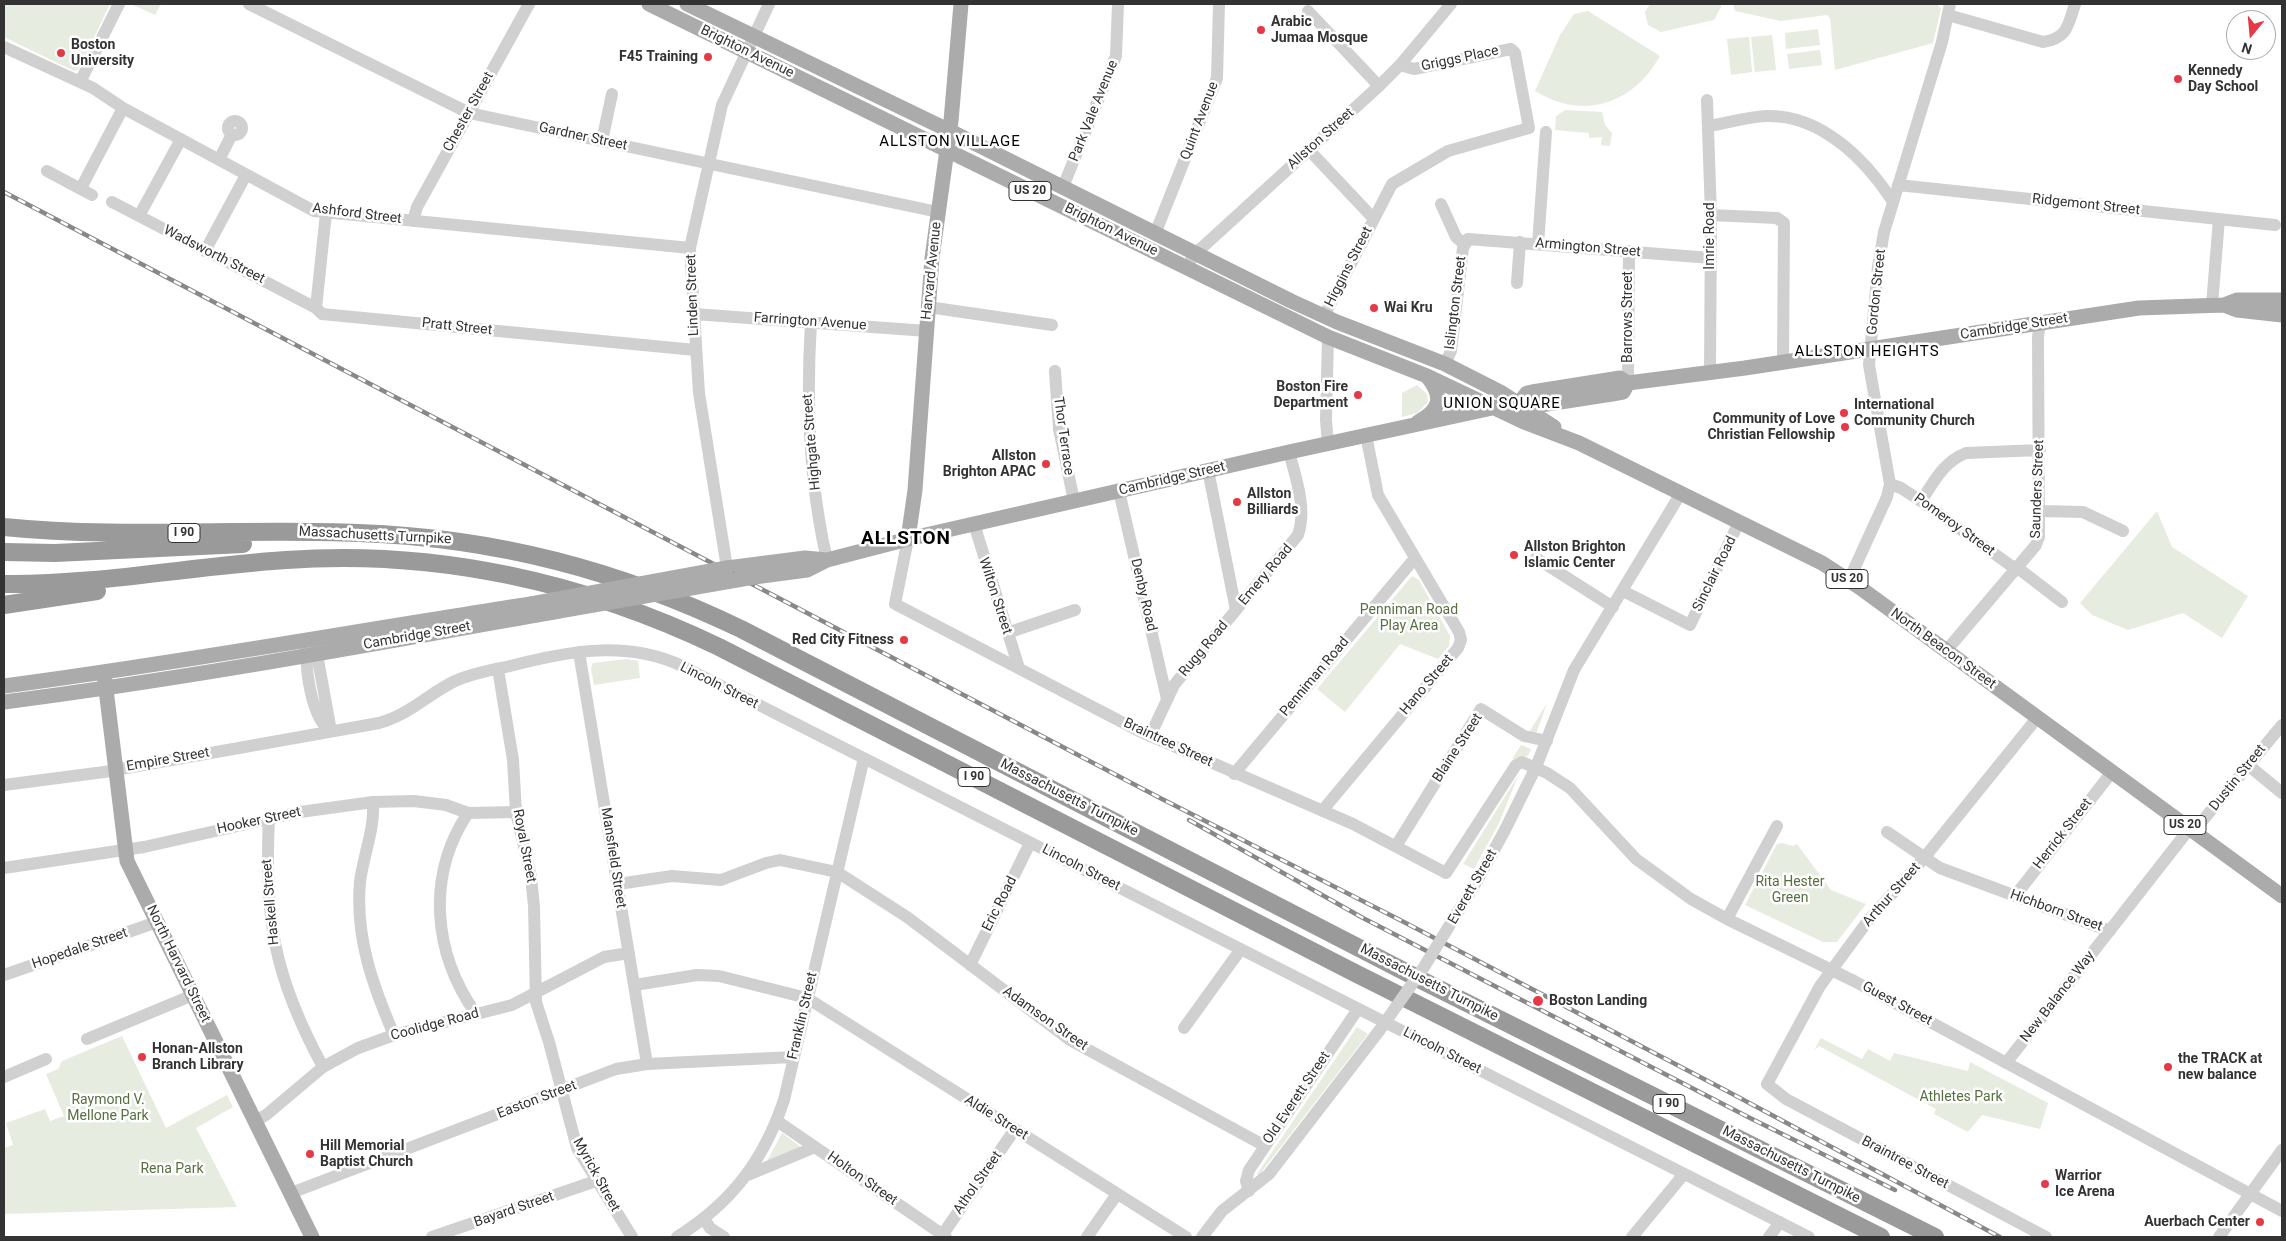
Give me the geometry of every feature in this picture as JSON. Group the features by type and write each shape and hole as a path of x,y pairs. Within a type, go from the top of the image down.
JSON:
{"highway":[{"name":"Massachusetts Turnpike","path":"4,527 107,534 361,533 456,540 514,550 580,566 646,587 717,618 1425,982 1935,1237"},
{"path":"4,552 55,553 330,540 406,543 456,540"},
{"name":"Massachusetts Turnpike","path":"4,584 90,581 287,560 383,559 485,570 584,593 673,625 751,662 1355,973 1881,1237"},
{"path":"4,605 244,571 287,560"}],"main road":[{"name":"Brighton Avenue","path":"649,4 1328,337 1427,376 1496,408"},
{"name":"Brighton Avenue","path":"687,4 950,131 1195,254 1324,316 1445,364 1519,403"},
{"name":"Harvard Avenue","path":"908,539 915,490 928,307 938,212 948,150 961,4"},
{"name":"Cambridge Street","path":"1519,403 1527,393 1620,378 1628,383 1710,372 2139,308 2218,305 2237,300 2282,300"},
{"name":"Cambridge Street","path":"2218,305 2237,310 2282,315"},
{"path":"1415,424 1430,416 1437,403 1438,392 1427,376"},
{"name":"Cambridge Street","path":"4,702 106,688 311,655 754,577 807,570 827,560 908,539 1208,470 1519,403 1541,404 1623,392 1628,383"},
{"name":"North Beacon Street","path":"1519,403 1579,442 1739,522 1849,580 2282,896"},
{"name":"North Beacon Street","path":"1496,408 1524,422 1579,442"},
{"name":"Cambridge Street","path":"4,686 104,673 531,604 729,566 805,558 827,560"},
{"name":"North Harvard Street","path":"104,673 124,849 129,866 312,1237"}],"street":[{"path":"80,82 119,4"},
{"name":"Gardner Street","path":"249,4 469,113 938,212"},
{"name":"Chester Street","path":"413,221 417,207 529,4"},
{"name":"Linden Street","path":"729,566 699,393 690,248 722,105 769,4"},
{"name":"Park Vale Avenue","path":"1063,187 1114,63 1118,4"},
{"name":"Quint Avenue","path":"1155,234 1217,78 1220,4"},
{"name":"Allston Street","path":"1187,268 1195,254 1400,65 1450,4"},
{"path":"1949,9 2043,42 2055,40 2062,35 2066,29 2074,4"},
{"name":"Gordon Street","path":"1849,580 1887,497 1890,484 1869,364 1878,267 1884,232 1949,9"},
{"path":"1308,11 1379,86"},
{"name":"Ashford Street","path":"4,47 80,82 181,140 309,209 690,248"},
{"name":"Griggs Place","path":"1400,65 1414,69 1506,49 1515,53 1529,128 1456,149"},
{"path":"602,141 612,94"},
{"name":"Imrie Road","path":"1707,100 1711,215 1710,372"},
{"path":"47,171 86,192 124,108"},
{"path":"1709,126 1766,116 1806,124 1823,131 1866,164 1893,202"},
{"path":"1538,244 1546,132"},
{"path":"219,160 232,134"},
{"path":"139,216 181,140"},
{"name":"Higgins Street","path":"1324,316 1392,184 1456,149"},
{"name":"Higgins Street","path":"1309,150 1374,218"},
{"path":"205,251 246,175"},
{"name":"Ridgemont Street","path":"1898,185 2275,225"},
{"name":"Wadsworth Street","path":"112,202 316,308"},
{"path":"1441,204 1456,237 1464,243"},
{"path":"316,308 326,212"},
{"path":"1711,215 1777,218 1784,223 1783,362"},
{"path":"2218,305 2219,219"},
{"name":"Armington Street","path":"1464,243 1471,238 1711,258"},
{"path":"1516,283 1520,242"},
{"name":"Islington Street","path":"1445,364 1451,351 1464,243"},
{"name":"Barrows Street","path":"1628,383 1629,252"},
{"path":"928,307 1052,324"},
{"name":"Pratt Street","path":"316,308 326,314 695,350"},
{"name":"Farrington Avenue","path":"694,314 927,331"},
{"name":"Highgate Street","path":"811,322 807,386 817,498 827,560"},
{"name":"Saunders Street","path":"1946,651 2036,545 2039,537 2038,337 2040,323"},
{"path":"1328,337 1326,427 1328,444"},
{"name":"Thor Terrace","path":"1055,371 1059,428 1074,501"},
{"name":"Hano Street","path":"1322,811 1460,645 1459,632 1378,495 1366,435"},
{"path":"1921,501 1947,463 1966,453 2040,450"},
{"name":"Emery Road","path":"1236,610 1295,541 1302,524 1302,511 1289,452"},
{"name":"Rugg Road","path":"1150,736 1174,685 1236,610 1208,470"},
{"name":"Pomeroy Street","path":"1890,484 1902,488 1921,501 2062,602"},
{"name":"Denby Road","path":"1119,491 1167,699"},
{"name":"Everett Street","path":"1202,1237 1222,1210 1269,1174 1379,1031 1424,967 1509,824 1547,741 1574,670 1681,493"},
{"path":"2039,511 2083,512 2123,530"},
{"name":"Sinclair Road","path":"1623,591 1690,625 1739,522"},
{"name":"Wilton Street","path":"974,524 1018,668"},
{"name":"Braintree Street","path":"908,539 895,604 1150,736 1322,811 1396,846 1446,873 1515,767 1522,762 1536,767"},
{"name":"Penniman Road","path":"1234,774 1415,558"},
{"path":"1536,558 1613,607"},
{"path":"1007,633 1075,610"},
{"path":"308,640 316,711 322,724 331,732"},
{"name":"Lincoln Street","path":"331,732 396,717 457,680 498,668 580,652 614,649 634,651 669,661 1810,1237"},
{"name":"Mansfield Street","path":"580,652 647,1064"},
{"name":"Royal Street","path":"498,668 514,760 516,812 531,877 536,935 535,995"},
{"name":"Blaine Street","path":"1396,846 1481,709 1524,736 1547,741"},
{"name":"Arthur Street","path":"1767,1084 1820,986 1871,918 1924,858 2037,718"},
{"name":"Dustin Street","path":"2192,830 2282,724"},
{"name":"Empire Street","path":"4,785 115,770 331,732"},
{"name":"Franklin Street","path":"677,1237 707,1228 748,1175 777,1121 794,1057 864,758"},
{"path":"2248,765 2282,793"},
{"name":"Guest Street","path":"1536,767 1576,794 1613,837 1641,864 1684,894 1728,919 1832,970 2282,1211"},
{"name":"Herrick Street","path":"2015,896 2112,772"},
{"path":"373,802 372,820 364,853 360,884 360,919 368,969 394,1035"},
{"name":"Hooker Street","path":"4,868 124,849 268,818 373,802 446,804 468,813 516,812"},
{"path":"468,813 449,848 441,874 439,896 441,926 450,962 464,996 476,1014"},
{"name":"Haskell Street","path":"268,818 267,883 270,922 277,957 302,1028 323,1066"},
{"path":"1728,919 1777,826"},
{"name":"Hichborn Street","path":"1887,832 1940,868 2110,931 2192,830"},
{"name":"Eric Road","path":"970,965 1030,843"},
{"name":"Adamson Street","path":"618,884 672,876 721,880 780,860 837,872 875,895 1070,1040 1265,1146"},
{"name":"Hopedale Street","path":"4,976 157,922"},
{"name":"New Balance Way","path":"2006,1063 2110,931"},
{"path":"1184,1028 1241,949"},
{"name":"Coolidge Road","path":"255,1121 271,1111 323,1066 358,1048 394,1035 512,1005 535,995 604,957 629,953"},
{"name":"Aldie Street","path":"634,985 697,975 719,976 807,998 1186,1237"},
{"path":"87,1039 193,995"},
{"name":"Myrick Street","path":"535,995 577,1148 632,1237"},
{"name":"Old Everett Street","path":"1250,1190 1246,1176 1358,1009"},
{"name":"Easton Street","path":"291,1193 616,1069 647,1064 794,1057"},
{"path":"4,1077 46,1059"},
{"name":"Braintree Street","path":"1767,1084 1786,1099 2046,1237"},
{"name":"Holton Street","path":"777,1121 943,1236"},
{"name":"Athol Street","path":"943,1236 1015,1129"},
{"path":"748,1175 815,1147"},
{"path":"2219,1237 2282,1150"},
{"path":"1632,1237 1684,1174"},
{"name":"Bayard Street","path":"432,1237 596,1181"},
{"path":"1087,1237 1117,1194"},
{"path":"1769,1237 1780,1222"},
{"path":"707,1228 724,1237"}],"green space":[{"name":"Boston University","path":"4,4 110,4 79,69 74,71 4,37"},
{"path":"131,4 161,4 155,15"},
{"path":"1650,4 1721,4 1721,7 1714,20 1661,32 1648,25 1645,12"},
{"path":"1733,4 1937,4 1941,9 1933,43 1835,70 1830,18 1827,15 1781,21 1735,11"},
{"path":"1588,11 1660,56 1649,73 1622,96 1606,103 1589,106 1571,105 1553,100 1535,91 1560,35 1574,14"},
{"path":"1818,29 1820,45 1786,49 1785,33"},
{"path":"1772,35 1776,70 1755,72 1751,37"},
{"path":"1749,37 1752,72 1731,75 1727,39"},
{"path":"1820,50 1822,65 1789,69 1787,54"},
{"path":"1565,110 1602,112 1605,125 1612,133 1610,146 1601,145 1602,137 1589,138 1589,133 1555,130 1556,116"},
{"name":"UNION SQUARE","path":"1417,385 1427,394 1428,402 1417,413 1402,417 1402,393"},
{"path":"2157,511 2172,547 2248,596 2222,638 2183,613 2128,630 2092,615 2080,603"},
{"name":"Penniman Road Play Area","path":"1412,576 1419,580 1450,636 1449,646 1438,659 1400,644 1345,712 1317,689"},
{"path":"627,659 638,661 640,678 594,685 591,668 593,663"},
{"path":"1547,703 1536,734 1528,734"},
{"path":"1521,745 1531,749 1528,756 1512,759"},
{"path":"1519,774 1499,823 1474,869 1463,864"},
{"name":"Rita Hester Green","path":"1782,843 1793,846 1797,844 1831,890 1866,904 1837,942 1823,942 1745,905 1777,844"},
{"path":"1357,1027 1368,1034 1259,1175 1257,1174"},
{"path":"122,1036 166,1128 227,1095 233,1107 196,1128 237,1207 4,1214 4,1148 13,1145 6,1123 45,1109 50,1121 64,1116 46,1074 58,1069 62,1061"},
{"name":"Athletes Park","path":"1821,1038 1862,1059 1868,1049 1890,1061 1894,1053 1968,1071 1970,1062 2048,1103 2040,1129 1982,1115 1968,1132 1934,1114 1936,1109 1819,1046 1814,1050"},
{"path":"782,1133 801,1147 767,1161"}],"railway":[{"path":"4,192 1162,799 1400,920 1725,1090 2000,1237"},
{"path":"1189,820 1363,918 1750,1118 1895,1190"}],"place":[{"name":"Arabic Jumaa Mosque","path":"1261,30"},
{"name":"Boston University","path":"61,53"},
{"name":"F45 Training","path":"708,57"},
{"name":"Kennedy Day School","path":"2178,79"},
{"name":"Wai Kru","path":"1374,308"},
{"name":"Boston Fire Department","path":"1358,395"},
{"name":"International Community Church","path":"1844,413"},
{"name":"Community of Love Christian Fellowship","path":"1845,427"},
{"name":"Allston Brighton APAC","path":"1046,464"},
{"name":"Allston Billiards","path":"1237,502"},
{"name":"Allston Brighton Islamic Center","path":"1514,555"},
{"name":"Red City Fitness","path":"904,640"},
{"name":"Boston Landing","path":"1538,1001"},
{"name":"Honan-Allston Branch Library","path":"142,1057"},
{"name":"the TRACK at new balance","path":"2168,1067"},
{"name":"Hill Memorial Baptist Church","path":"310,1154"},
{"name":"Warrior Ice Arena","path":"2045,1184"},
{"name":"Auerbach Center","path":"2260,1222"}],"district":[{"name":"ALLSTON VILLAGE","path":"950,142"},
{"name":"ALLSTON HEIGHTS","path":"1867,352"},
{"name":"UNION SQUARE","path":"1502,404"},
{"name":"ALLSTON","path":"906,539"}],"park label":[{"name":"Raymond V. Mellone Park","path":"108,1108"},
{"name":"Rena Park","path":"172,1169"}]}
